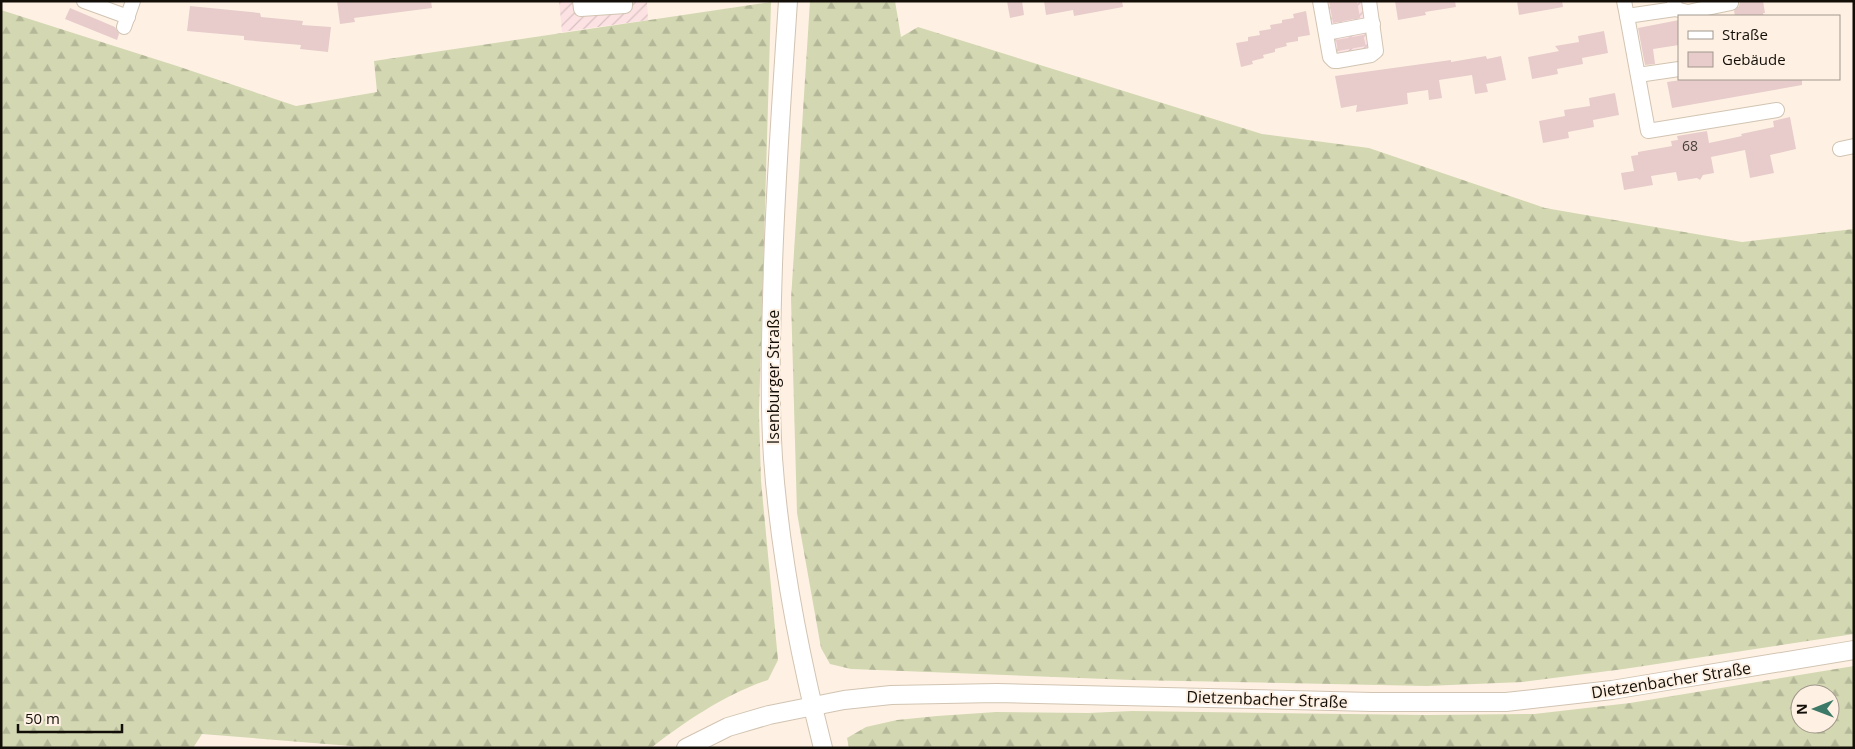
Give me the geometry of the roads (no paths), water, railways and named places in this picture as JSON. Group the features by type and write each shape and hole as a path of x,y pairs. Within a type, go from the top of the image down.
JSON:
{"main road":[{"name":"Isenburger Straße","path":"788,1 777,155 772,311 772,420 783,549 812,706 823,748"},
{"name":"Dietzenbacher Straße","path":"686,748 728,727 768,715 844,700 891,696 955,693 1372,702 1506,702 1612,690 1854,650"}],"street":[{"path":"84,1 126,22 132,1"},
{"path":"580,1 581,9 625,6 625,1"},
{"path":"1320,1 1330,57 1334,61 1371,55 1376,51 1377,47 1369,1"},
{"path":"1624,1 1648,131 1778,110"},
{"path":"1627,16 1675,5 1688,12 1731,3"},
{"path":"1326,33 1373,24"},
{"path":"1638,76 1678,69"},
{"path":"1840,149 1854,146"}]}
